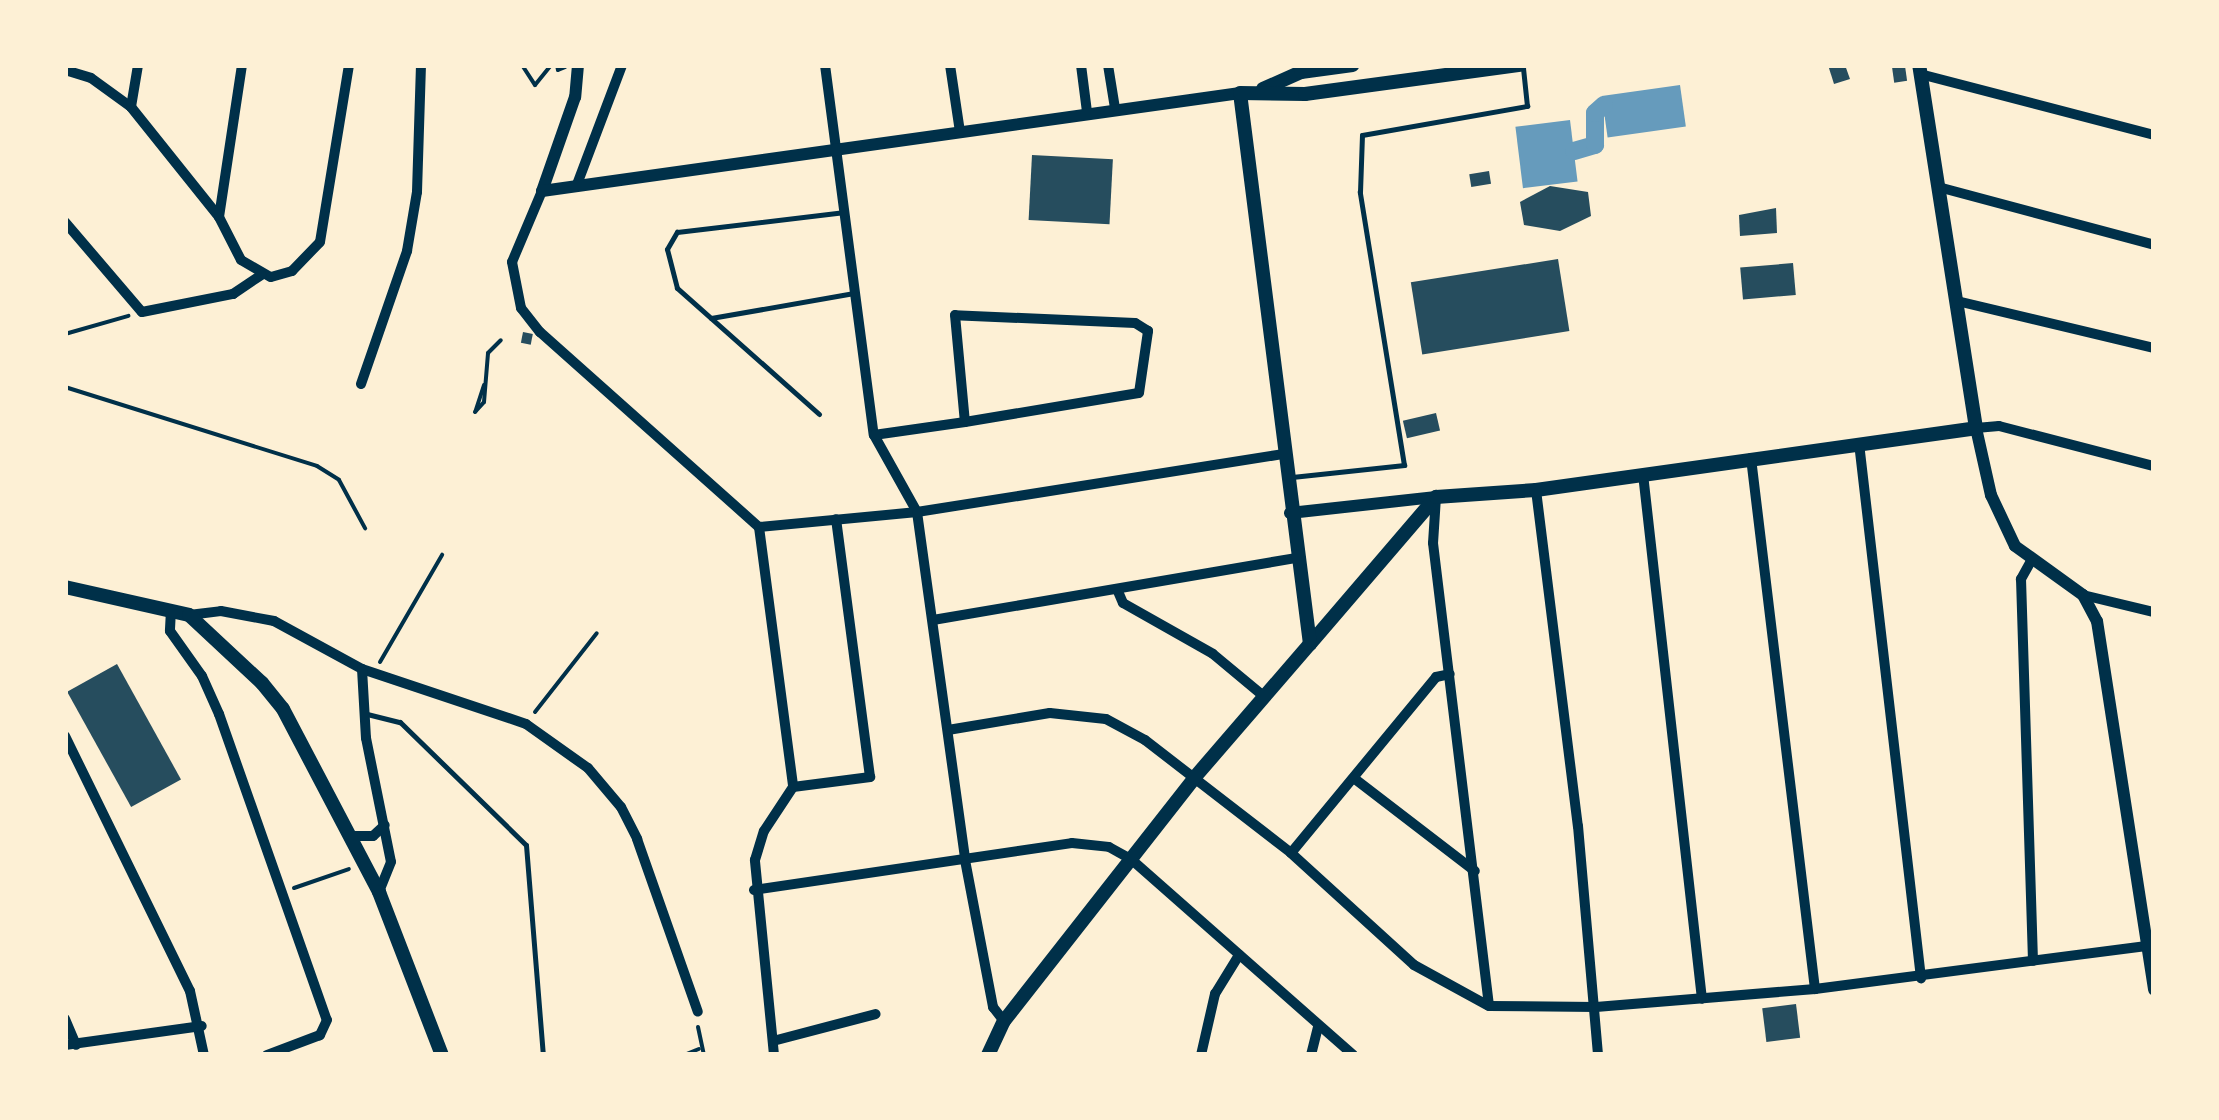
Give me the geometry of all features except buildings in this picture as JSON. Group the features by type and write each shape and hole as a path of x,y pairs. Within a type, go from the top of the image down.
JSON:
{"main road":[{"path":"1262,90 1301,72 1353,65"},
{"path":"1310,644 1285,478 1240,93 1262,90 1304,94 1411,72 1522,65"},
{"path":"988,1055 1004,1021 1261,694 1310,644 1436,497 1536,490 1976,428 1942,188 1919,69"},
{"path":"65,587 189,615 218,636 283,709 379,892 442,1055"}],"street":[{"path":"131,106 138,65"},
{"path":"219,217 242,65"},
{"path":"65,222 142,312 233,294 261,276 292,271 320,242 348,65"},
{"path":"361,384 406,251 416,192 421,65"},
{"path":"578,65 575,97 512,262 521,308 540,332 758,527 793,787 764,831 754,890 774,1055"},
{"path":"576,187 622,65"},
{"path":"825,65 859,292 874,435 916,512 964,860 993,1007 1004,1021"},
{"path":"950,65 960,132"},
{"path":"1081,65 1087,112"},
{"path":"1108,65 1115,108"},
{"path":"1919,69 2154,135"},
{"path":"65,70 131,106 219,217 242,260 261,276"},
{"path":"542,191 1240,93"},
{"path":"1942,188 2154,245"},
{"path":"1957,302 2154,348"},
{"path":"874,435 965,422 1139,394 1150,337 1146,327 955,315 965,422"},
{"path":"2154,466 1999,426 1976,428 1998,511 2031,561 2083,595 2154,612"},
{"path":"1859,443 1921,978"},
{"path":"758,527 916,512 1282,454"},
{"path":"1751,458 1816,988"},
{"path":"1643,474 1702,999"},
{"path":"1536,490 1596,1007 1598,1055"},
{"path":"1290,512 1436,497 1434,544 1489,1006"},
{"path":"793,787 870,776 836,519"},
{"path":"933,620 1297,558"},
{"path":"2031,561 2021,579 2033,961"},
{"path":"1117,589 1123,603 1213,654 1261,694"},
{"path":"2083,595 2097,621 2151,944 2154,990"},
{"path":"170,610 170,630 202,676 219,714 327,1020 320,1035 267,1055"},
{"path":"189,615 221,611 274,621 362,669 375,670 526,724 588,768 621,807 698,1012"},
{"path":"362,669 364,714 391,862 379,892"},
{"path":"1291,854 1436,677 1450,674"},
{"path":"948,730 1026,714 1084,714 1145,740 1291,854 1414,965 1489,1006 1596,1007 1702,999 1921,978 2151,944"},
{"path":"65,736 202,1026 204,1055"},
{"path":"1355,778 1475,871"},
{"path":"350,836 373,836 385,825"},
{"path":"754,890 1090,843 1132,860 1353,1055"},
{"path":"1201,1055 1215,994 1239,955"},
{"path":"773,1041 876,1014"},
{"path":"65,1019 78,1047 202,1026"},
{"path":"1310,1055 1318,1027"}],"lane":[{"path":"1285,478 1404,464 1360,192 1362,134 1528,106 1522,65"},
{"path":"819,414 676,288 666,250 678,232 848,212"},
{"path":"711,318 859,292"},
{"path":"364,714 400,722 526,845 544,1055"}],"path":[{"path":"522,65 534,86 551,65"},
{"path":"65,334 142,312"},
{"path":"484,385 474,400 475,412 482,410 488,352 502,340"},
{"path":"66,391 317,466 339,480 365,528"},
{"path":"375,670 442,555"},
{"path":"526,724 597,633"},
{"path":"280,893 349,869"},
{"path":"698,1012 699,1049 704,1055"},
{"path":"684,1055 699,1049"}],"water":[{"path":"1680,85 1686,127 1608,138 1602,96"},
{"path":"1570,120 1578,182 1523,188 1515,127"}],"waterway":[{"path":"1574,151 1595,145 1595,113 1604,105"}]}
